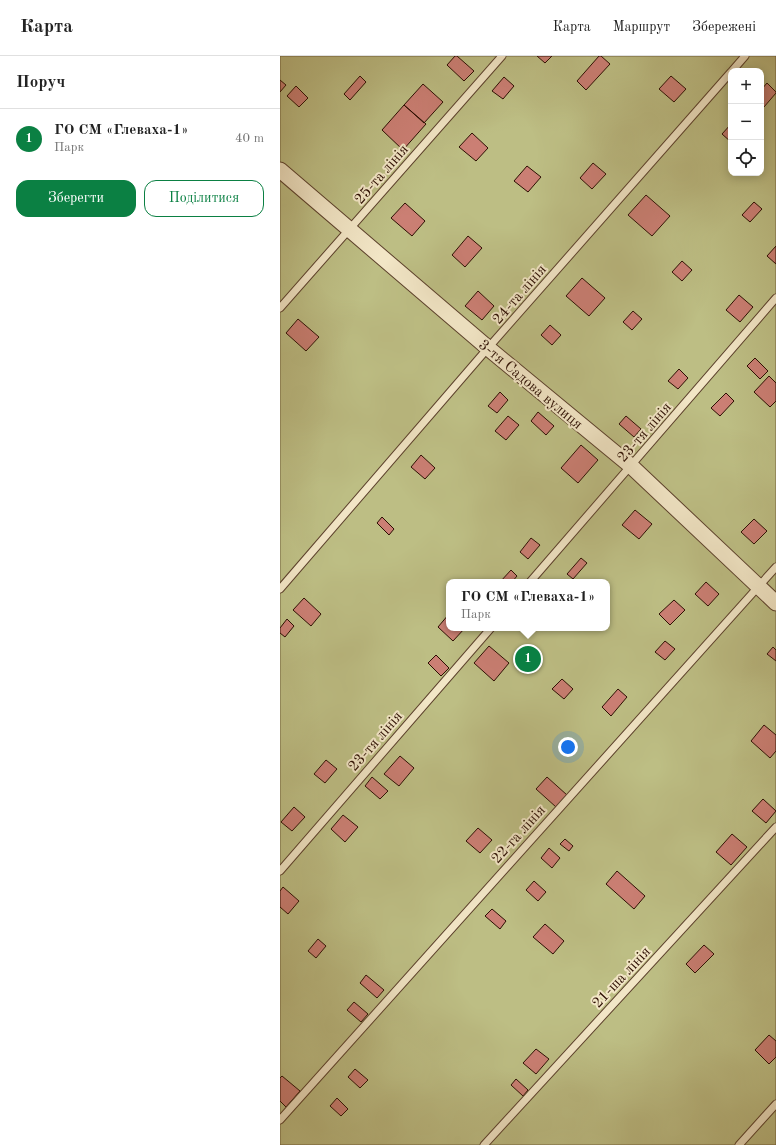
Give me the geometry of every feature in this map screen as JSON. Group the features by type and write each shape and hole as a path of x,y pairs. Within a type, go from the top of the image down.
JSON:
{"street":[{"name":"3-тя Садова вулиця","path":"280,170 488,348 631,466 776,603"}],"lane":[{"name":"25-та лінія","path":"280,308 502,56"},
{"name":"24-та лінія","path":"735,68 745,56"},
{"name":"24-та лінія","path":"280,589 488,348 728,77"},
{"name":"23-тя лінія","path":"533,579 776,298"},
{"name":"22-га лінія","path":"280,1120 776,567"},
{"name":"23-тя лінія","path":"280,871 488,631"},
{"name":"21-ша лінія","path":"484,1145 776,827"},
{"path":"739,1145 776,1104"}],"green space":[{"path":"280,56 776,56 776,1145 280,1145"}],"building":[{"path":"455,56 457,56 474,71 464,81 447,65"},
{"path":"537,56 552,56 545,63"},
{"path":"599,56 610,64 586,90 577,81"},
{"path":"360,76 366,82 350,100 344,94"},
{"path":"671,76 686,89 674,102 659,89"},
{"path":"504,77 514,86 503,99 492,91"},
{"path":"280,80 286,85 280,92"},
{"path":"767,83 776,93 764,107 764,104 764,86"},
{"path":"423,84 443,102 424,123 404,105"},
{"path":"296,86 308,98 299,107 287,96"},
{"path":"404,105 426,124 403,150 382,130"},
{"path":"728,127 728,139 722,134"},
{"path":"472,133 488,148 476,161 459,147"},
{"path":"593,163 606,174 592,189 580,178"},
{"path":"527,166 541,177 528,192 514,181"},
{"path":"646,195 670,216 652,236 628,215"},
{"path":"754,202 762,209 750,222 742,215"},
{"path":"405,203 425,221 412,236 391,218"},
{"path":"468,236 482,248 465,267 452,255"},
{"path":"776,246 776,264 767,256"},
{"path":"682,261 692,270 682,281 672,272"},
{"path":"582,278 605,298 589,316 566,296"},
{"path":"478,291 494,306 482,320 465,306"},
{"path":"739,295 753,307 740,322 726,310"},
{"path":"633,311 642,319 632,330 623,322"},
{"path":"298,319 319,337 306,351 286,333"},
{"path":"550,325 561,335 552,345 541,335"},
{"path":"755,358 768,371 760,379 747,366"},
{"path":"679,369 688,378 678,389 668,381"},
{"path":"769,376 776,383 776,401 770,407 754,392"},
{"path":"500,392 508,400 497,413 488,406"},
{"path":"726,393 734,401 720,416 711,408"},
{"path":"538,412 554,426 546,435 531,421"},
{"path":"508,416 519,425 506,440 495,431"},
{"path":"626,416 641,429 634,437 619,424"},
{"path":"581,445 598,460 578,483 561,468"},
{"path":"421,455 435,468 425,479 411,467"},
{"path":"635,510 652,524 639,539 622,525"},
{"path":"382,517 394,529 389,535 377,523"},
{"path":"754,519 767,531 754,544 741,532"},
{"path":"531,538 540,545 528,559 520,552"},
{"path":"581,558 587,563 573,579 567,574"},
{"path":"511,570 517,576 514,579 503,579"},
{"path":"706,582 719,594 708,606 695,594"},
{"path":"304,598 321,614 311,626 293,610"},
{"path":"674,600 685,610 670,625 659,614"},
{"path":"446,618 446,631 462,631 453,641 438,627"},
{"path":"287,619 294,626 285,637 280,633 280,628"},
{"path":"665,641 675,649 665,660 655,652"},
{"path":"489,646 509,663 494,681 474,663"},
{"path":"773,647 776,650 776,661 767,654"},
{"path":"436,655 449,668 441,676 428,663"},
{"path":"562,679 573,689 564,699 552,689"},
{"path":"618,689 627,697 611,716 602,707"},
{"path":"764,725 776,735 776,751 770,758 751,741"},
{"path":"400,756 414,768 399,786 384,774"},
{"path":"326,760 337,769 325,783 314,774"},
{"path":"372,777 388,791 380,799 365,786"},
{"path":"547,777 567,795 556,807 536,789"},
{"path":"763,799 776,811 766,823 752,811"},
{"path":"294,807 305,817 292,831 281,822"},
{"path":"343,815 358,827 345,842 331,829"},
{"path":"478,828 492,840 480,853 466,841"},
{"path":"732,834 747,847 731,865 716,852"},
{"path":"565,839 573,846 569,851 560,844"},
{"path":"549,848 560,858 552,868 541,858"},
{"path":"617,871 645,896 634,909 606,884"},
{"path":"534,881 546,892 538,901 526,890"},
{"path":"283,887 299,901 288,914 280,907 280,891"},
{"path":"492,909 506,921 500,929 485,916"},
{"path":"545,924 564,941 553,954 533,937"},
{"path":"318,939 326,946 316,958 308,951"},
{"path":"704,945 714,954 695,973 686,964"},
{"path":"366,975 384,990 377,998 360,983"},
{"path":"354,1002 368,1014 361,1022 347,1010"},
{"path":"769,1035 776,1041 776,1057 769,1064 755,1050"},
{"path":"536,1049 549,1059 536,1074 523,1063"},
{"path":"355,1069 368,1080 360,1088 348,1077"},
{"path":"282,1076 300,1091 286,1107 280,1101 280,1078"},
{"path":"516,1079 528,1090 523,1096 511,1085"},
{"path":"337,1098 348,1109 341,1116 330,1106"}],"place":[{"name":"ГО СМ «Глеваха-1»","path":"528,659"}]}
